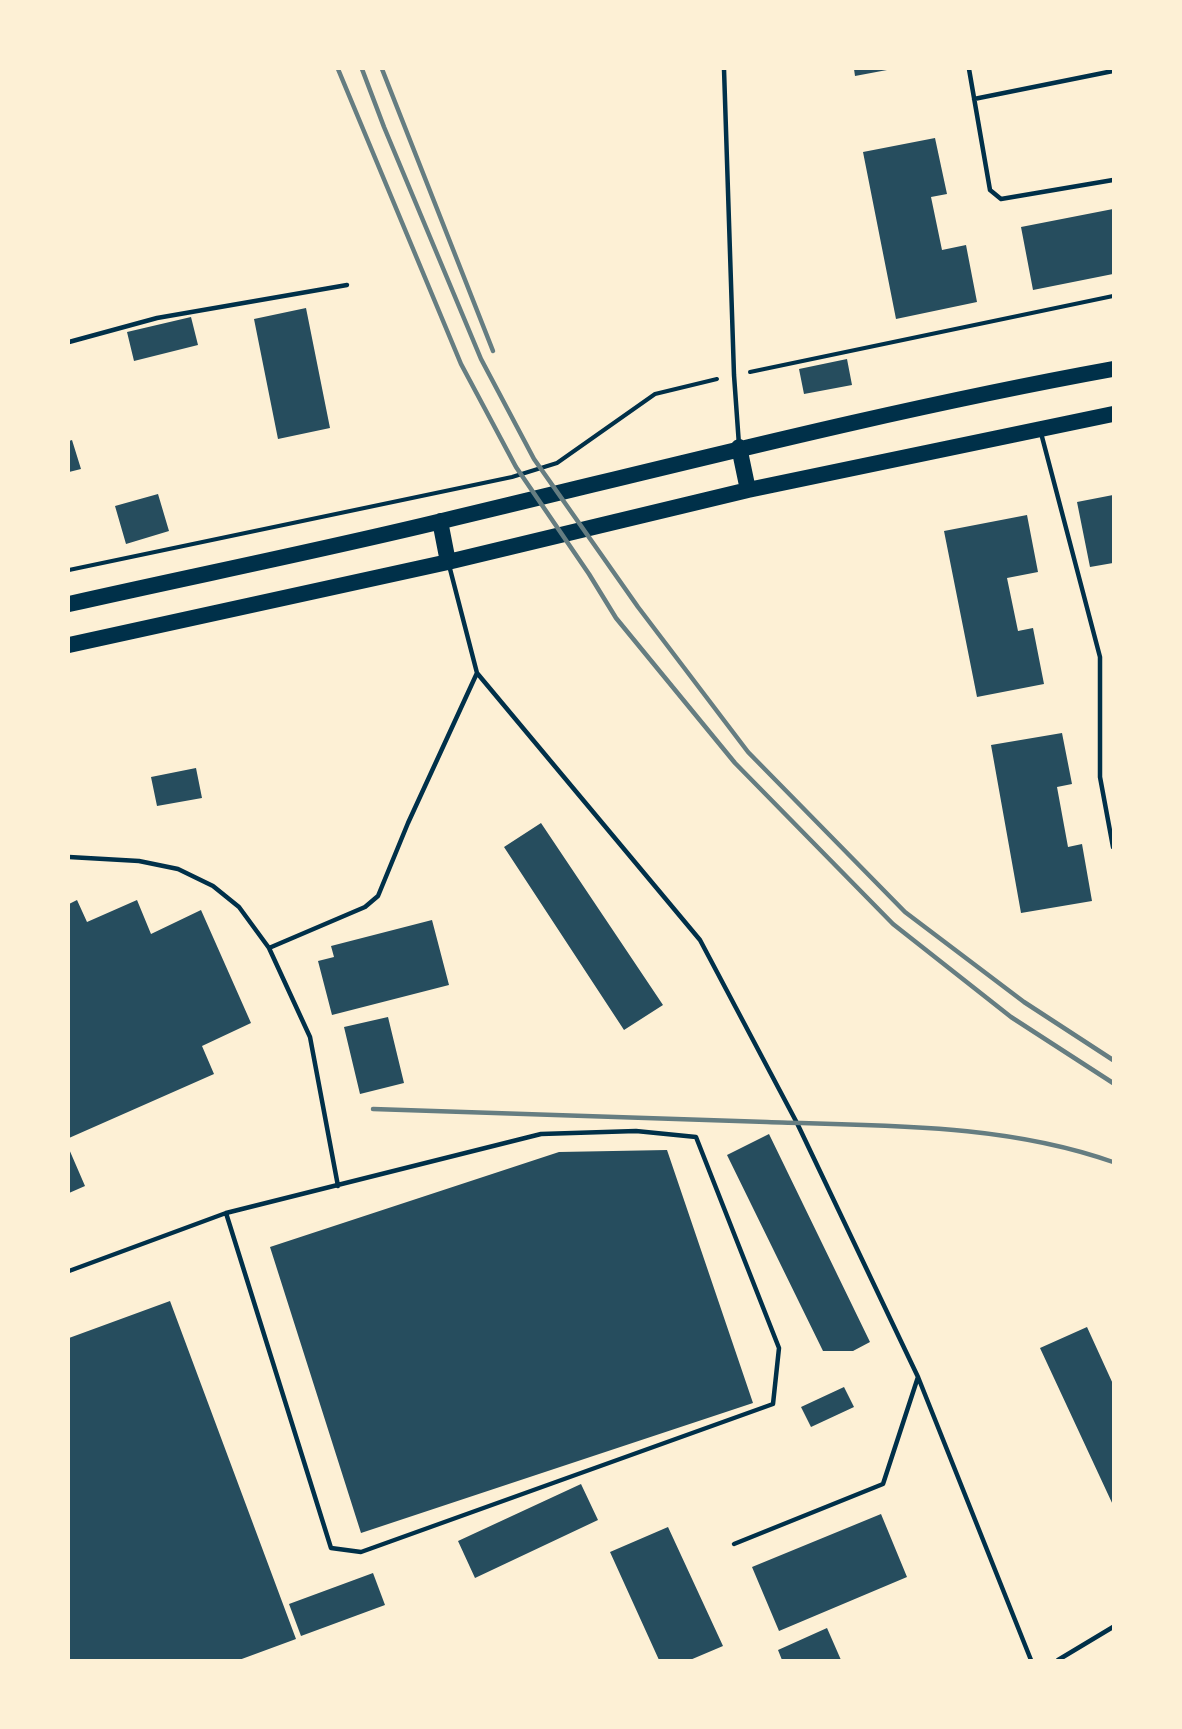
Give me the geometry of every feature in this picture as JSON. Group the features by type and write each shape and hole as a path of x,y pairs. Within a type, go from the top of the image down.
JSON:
{"highway":[{"path":"69,604 440,521 740,447 1041,382 1113,369"},
{"path":"69,645 448,562 748,490 1113,414"},
{"path":"740,447 748,490"},
{"path":"440,521 448,562"}],"lane":[{"path":"724,69 734,375 740,447"},
{"path":"969,69 990,190 1000,199 1113,180"},
{"path":"974,99 1092,72 1113,71"},
{"path":"69,342 157,318 347,285"},
{"path":"1040,428 1100,657 1100,777 1113,847"},
{"path":"448,562 477,673 700,940 797,1123 918,1377 1031,1660"},
{"path":"269,948 365,907 378,896 413,812 477,673"},
{"path":"69,856 139,861 178,869 213,886 239,907 269,948 310,1037 338,1186"},
{"path":"69,1271 226,1213 541,1134 636,1131 696,1137 779,1348 772,1404 361,1552 331,1548 226,1213"},
{"path":"734,1545 883,1484 918,1377"},
{"path":"1058,1660 1113,1627"}],"path":[{"path":"69,570 512,477 557,463 655,394 734,375 1113,297"}],"building":[{"path":"854,69 887,69 887,70 855,76"},
{"path":"935,138 947,194 931,197 942,250 966,245 977,302 896,319 863,152"},
{"path":"1113,209 1113,274 1033,290 1021,227"},
{"path":"306,308 330,428 278,439 254,319"},
{"path":"191,317 198,345 134,361 127,332"},
{"path":"847,359 852,385 804,394 799,369"},
{"path":"72,440 81,469 69,472 69,441"},
{"path":"158,494 169,531 126,544 115,506"},
{"path":"1113,495 1113,563 1090,567 1077,502"},
{"path":"1027,515 1038,572 1007,578 1018,631 1033,628 1044,684 977,697 944,531"},
{"path":"1062,733 1072,784 1057,787 1068,847 1082,844 1092,901 1021,913 991,745"},
{"path":"196,768 202,798 157,806 151,777"},
{"path":"541,823 663,1005 624,1030 504,847"},
{"path":"77,900 87,922 137,900 151,934 201,910 251,1023 202,1046 214,1074 69,1138 69,904"},
{"path":"432,920 449,985 332,1015 318,961 334,957 331,946"},
{"path":"388,1017 404,1083 360,1094 344,1027"},
{"path":"769,1134 870,1342 853,1351 823,1351 727,1155"},
{"path":"69,1149 85,1186 69,1193"},
{"path":"667,1150 753,1403 361,1533 270,1247 559,1152"},
{"path":"170,1301 296,1639 239,1660 69,1660 69,1338"},
{"path":"1087,1327 1113,1384 1113,1505 1040,1348"},
{"path":"844,1387 854,1407 811,1427 801,1407"},
{"path":"581,1484 598,1520 475,1578 458,1541"},
{"path":"881,1514 907,1577 779,1631 752,1567"},
{"path":"668,1527 723,1646 690,1660 659,1660 610,1552"},
{"path":"373,1573 385,1605 301,1636 289,1604"},
{"path":"827,1628 841,1660 782,1660 778,1650"}],"railway":[{"path":"338,69 461,364 516,467 616,618 735,763 893,924 1011,1017 1113,1083"},
{"path":"362,69 481,359 534,459 638,607 748,752 905,912 1024,1002 1113,1060"},
{"path":"382,69 493,351"},
{"path":"373,1109 854,1124 942,1129 1029,1140 1071,1149 1113,1162"}]}
